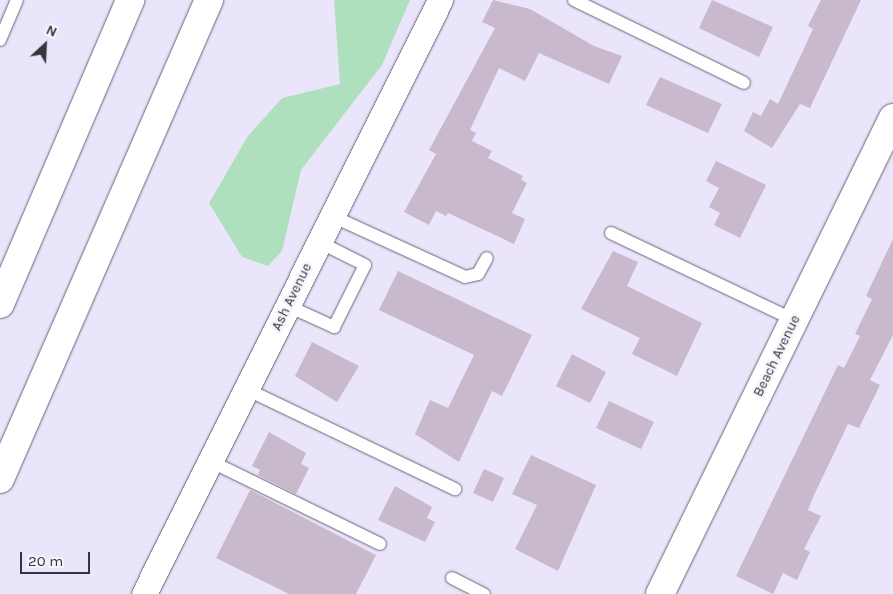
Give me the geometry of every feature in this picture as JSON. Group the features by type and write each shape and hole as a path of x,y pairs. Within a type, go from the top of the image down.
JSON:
{"main road":[{"path":"0,304 130,0"},
{"path":"0,479 209,0"},
{"name":"Beach Avenue","path":"660,594 893,118"}],"street":[{"name":"Ash Avenue","path":"144,594 440,0"}],"lane":[{"path":"0,40 17,0"},
{"path":"574,0 744,83"},
{"path":"332,216 465,277 478,274 487,258"},
{"path":"611,233 794,320"},
{"path":"288,306 334,327 364,265 319,242"},
{"path":"246,389 456,488"},
{"path":"210,461 380,544"},
{"path":"452,578 484,594"}],"green space":[{"path":"334,0 410,0 382,65 301,170 282,251 268,266 242,257 209,203 248,136 282,98 340,84"}],"building":[{"path":"493,0 530,9 594,46 622,56 609,84 539,53 525,81 499,68 470,130 476,133 472,141 492,151 488,158 523,176 521,180 527,183 512,213 525,219 514,244 448,213 446,216 436,211 429,225 404,212 436,154 429,150 495,28 482,22"},
{"path":"712,0 773,27 759,57 699,28"},
{"path":"821,0 861,0 810,108 800,104 772,148 744,131 753,112 761,116 770,99 778,104 813,29 808,26"},
{"path":"660,77 722,104 708,133 646,105"},
{"path":"716,161 766,185 740,238 714,225 720,213 709,207 719,188 706,181"},
{"path":"893,239 893,335 870,380 880,385 859,428 848,424 814,495 808,510 821,516 804,549 810,552 797,580 783,573 773,594 736,576 838,365 844,368 860,336 855,334 872,299 866,296"},
{"path":"613,251 638,262 627,286 702,323 677,376 632,354 640,338 581,309"},
{"path":"398,271 532,335 502,396 492,391 459,462 415,434 430,400 448,408 474,355 379,310"},
{"path":"312,342 359,366 337,402 295,376"},
{"path":"572,354 606,372 590,403 556,386"},
{"path":"609,401 654,422 641,449 596,428"},
{"path":"269,432 306,453 301,464 309,468 296,494 258,475 260,470 252,466"},
{"path":"531,455 596,485 558,571 515,549 537,505 512,494"},
{"path":"484,469 504,478 493,502 473,493"},
{"path":"395,486 432,507 427,518 435,522 425,542 378,520"},
{"path":"250,490 376,555 356,594 289,594 216,558"}]}
